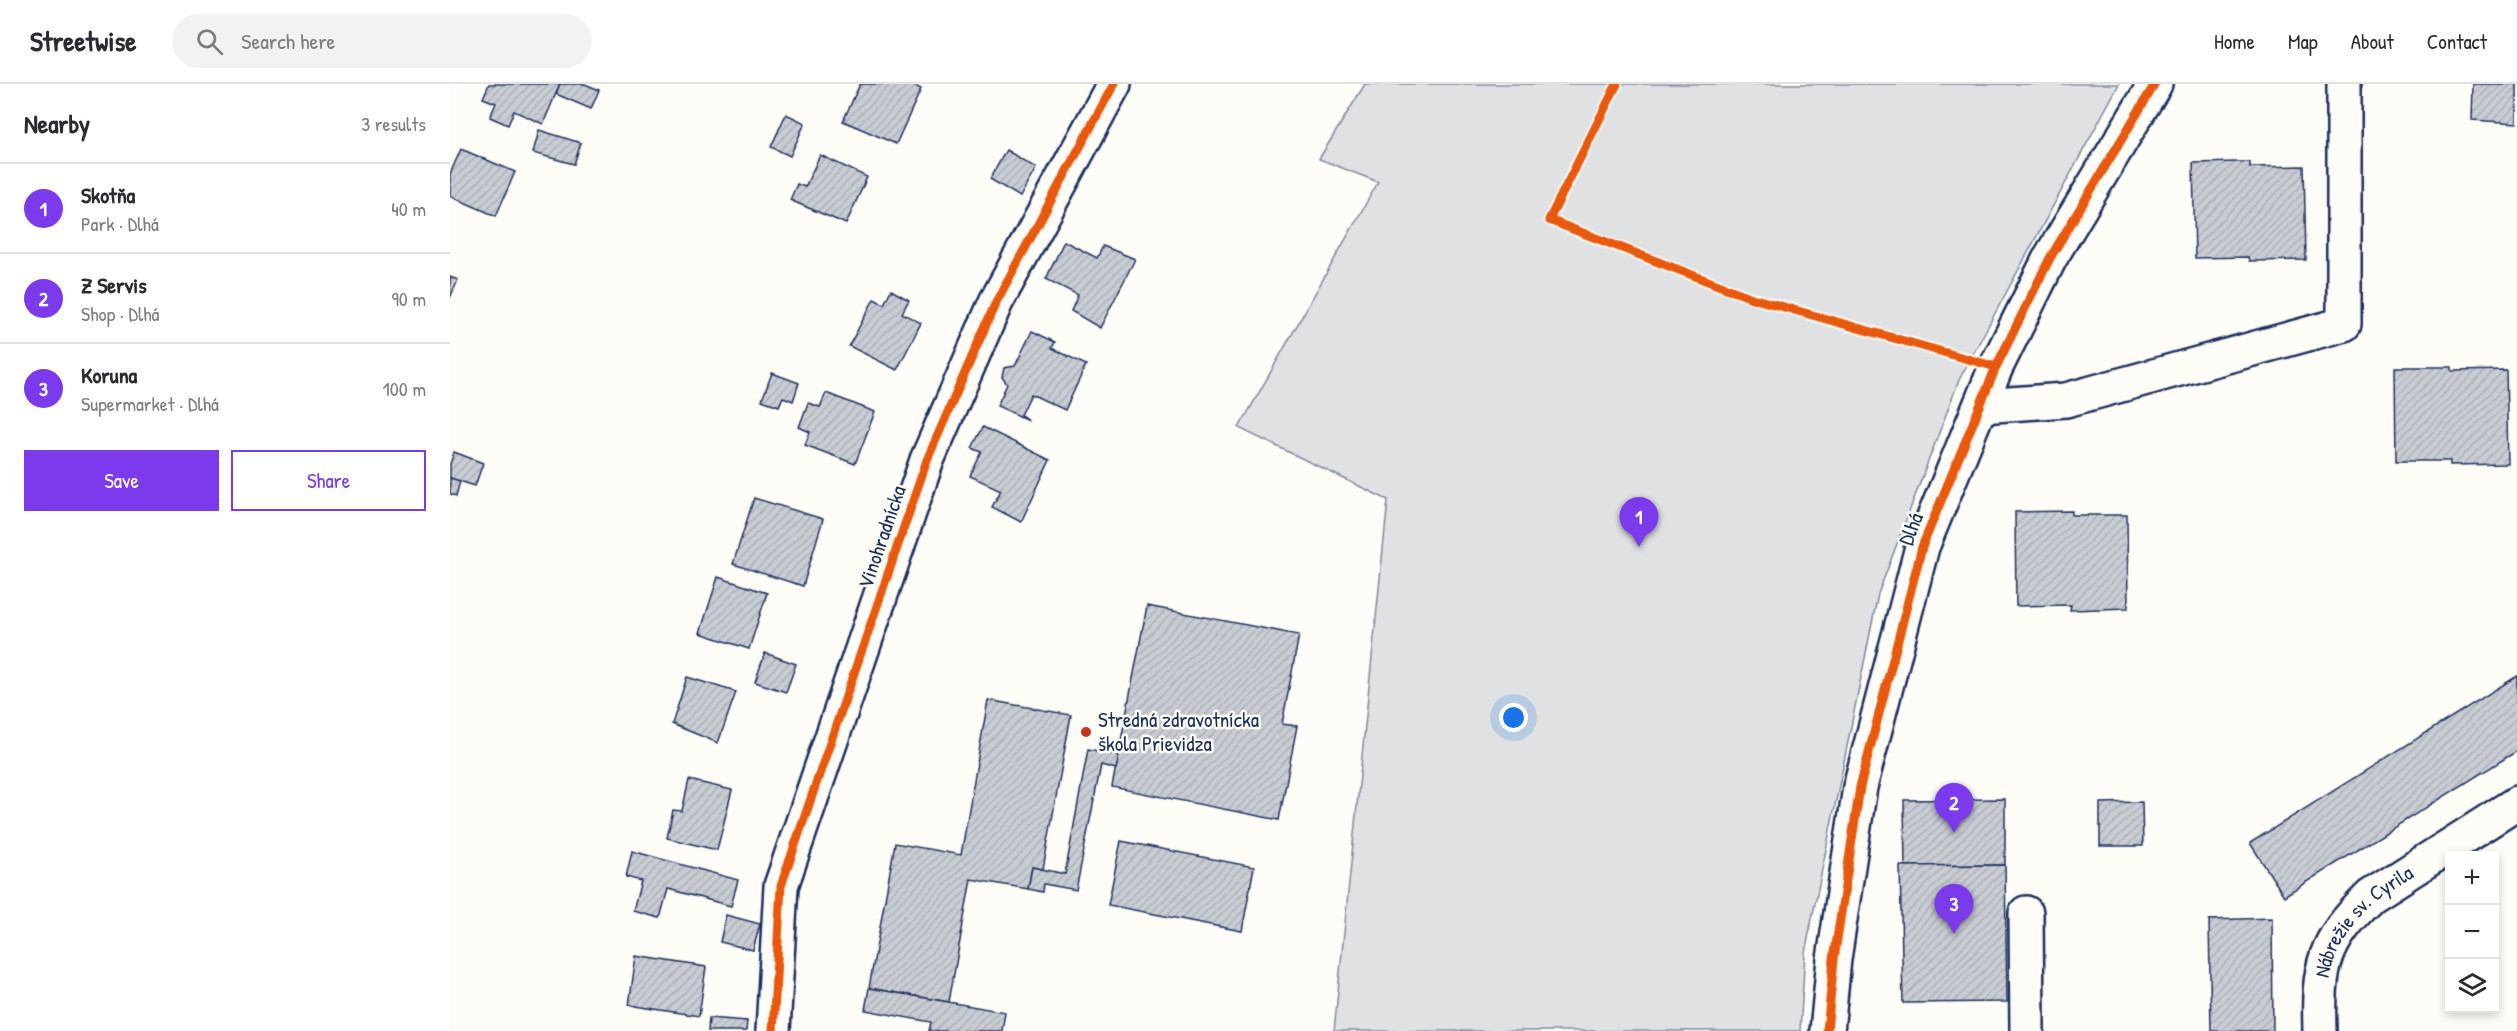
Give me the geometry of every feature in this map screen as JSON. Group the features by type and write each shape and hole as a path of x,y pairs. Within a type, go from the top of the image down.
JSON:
{"street":[{"name":"Vinohradnícka","path":"773,1031 781,886 927,460 996,302 1114,84"},
{"name":"Dlhá","path":"1827,1031 1834,959 1860,787 1922,547 1996,367 2050,258 2155,84"},
{"path":"1981,406 2066,400 2344,324 2344,84"},
{"name":"Nábrežie sv. Cyrila","path":"2320,1031 2319,994 2323,965 2336,934 2354,913 2371,896 2517,803"},
{"path":"2026,913 2027,1031"}],"shaded area":[{"path":"1365,84 2119,84 1959,380 1878,594 1805,953 1800,1031 1334,1031 1388,500 1239,428 1378,182 1319,159"}],"building":[{"path":"489,84 560,84 543,124 514,111 508,125 490,117 496,103 483,98"},
{"path":"560,84 585,84 599,90 591,109 556,94"},
{"path":"860,84 911,84 921,89 896,144 843,121"},
{"path":"2473,84 2517,84 2517,123 2472,120"},
{"path":"786,114 805,123 790,156 771,147"},
{"path":"539,130 581,143 574,164 533,153"},
{"path":"461,149 515,172 496,216 450,196 450,174"},
{"path":"1006,150 1036,168 1020,197 990,179"},
{"path":"820,155 867,177 846,224 790,200 797,184 805,187"},
{"path":"2250,162 2250,167 2304,166 2306,260 2249,261 2248,257 2195,258 2193,163"},
{"path":"1064,241 1097,258 1103,246 1135,259 1100,328 1071,311 1078,295 1046,279"},
{"path":"450,277 458,280 450,298"},
{"path":"891,290 909,300 902,313 921,323 897,370 849,346 874,299 884,304"},
{"path":"1032,331 1055,342 1052,348 1086,365 1065,410 1031,394 1021,415 1028,420 997,406 1007,384 1002,377 1004,368 1015,366"},
{"path":"2395,367 2452,367 2452,371 2506,370 2508,464 2450,465 2450,461 2396,461"},
{"path":"772,373 799,383 793,401 783,397 779,406 762,400"},
{"path":"826,393 875,412 855,464 805,445 810,432 799,427 808,403 820,407"},
{"path":"983,427 1050,460 1021,522 992,507 1001,490 970,476 982,452 972,448"},
{"path":"454,452 483,463 475,486 450,478 450,464"},
{"path":"450,478 460,481 456,496 450,494"},
{"path":"754,498 823,519 803,586 733,564"},
{"path":"2072,511 2072,515 2127,515 2128,608 2070,610 2071,605 2016,606 2015,512"},
{"path":"718,577 767,593 749,649 700,633"},
{"path":"1147,606 1299,635 1282,724 1297,726 1279,820 1112,787"},
{"path":"765,653 796,664 786,692 755,682"},
{"path":"2517,676 2517,751 2284,896 2250,843"},
{"path":"687,677 736,692 718,743 672,724"},
{"path":"988,700 1071,715 1043,869 1032,867 1028,889 971,879 949,1002 869,988 895,843 961,855"},
{"path":"1088,749 1119,755 1116,769 1101,765 1076,890 1044,884 1043,892 1028,889 1032,867 1065,874"},
{"path":"689,780 732,790 717,850 667,838 673,810 682,811"},
{"path":"2005,799 2005,865 1905,866 1904,800"},
{"path":"2142,802 2143,846 2100,846 2100,803"},
{"path":"1121,841 1254,867 1242,931 1108,905"},
{"path":"632,851 738,880 731,906 668,889 660,918 633,911 641,881 626,877"},
{"path":"2005,865 2007,1002 1903,1003 1900,866"},
{"path":"726,915 760,924 753,950 720,942"},
{"path":"2272,918 2273,1031 2211,1031 2209,920"},
{"path":"636,956 706,967 699,1016 629,1005"},
{"path":"869,988 1005,1012 1002,1031 929,1031 931,1022 865,1010"},
{"path":"709,1018 747,1021 746,1031 708,1031"}],"cycle path":[{"path":"773,1031 781,886 927,460 996,302 1114,84"},
{"path":"1617,84 1549,220 1752,298 1996,367"},
{"path":"1827,1031 1834,959 1860,787 1922,547 1996,367 2050,258 2155,84"}],"place":[{"name":"Skotňa","path":"1639,547"},
{"name":"Stredná zdravotnícka škola Prievidza","path":"1086,732"},
{"name":"Z Servis","path":"1954,833"},
{"name":"Koruna","path":"1954,934"}]}
